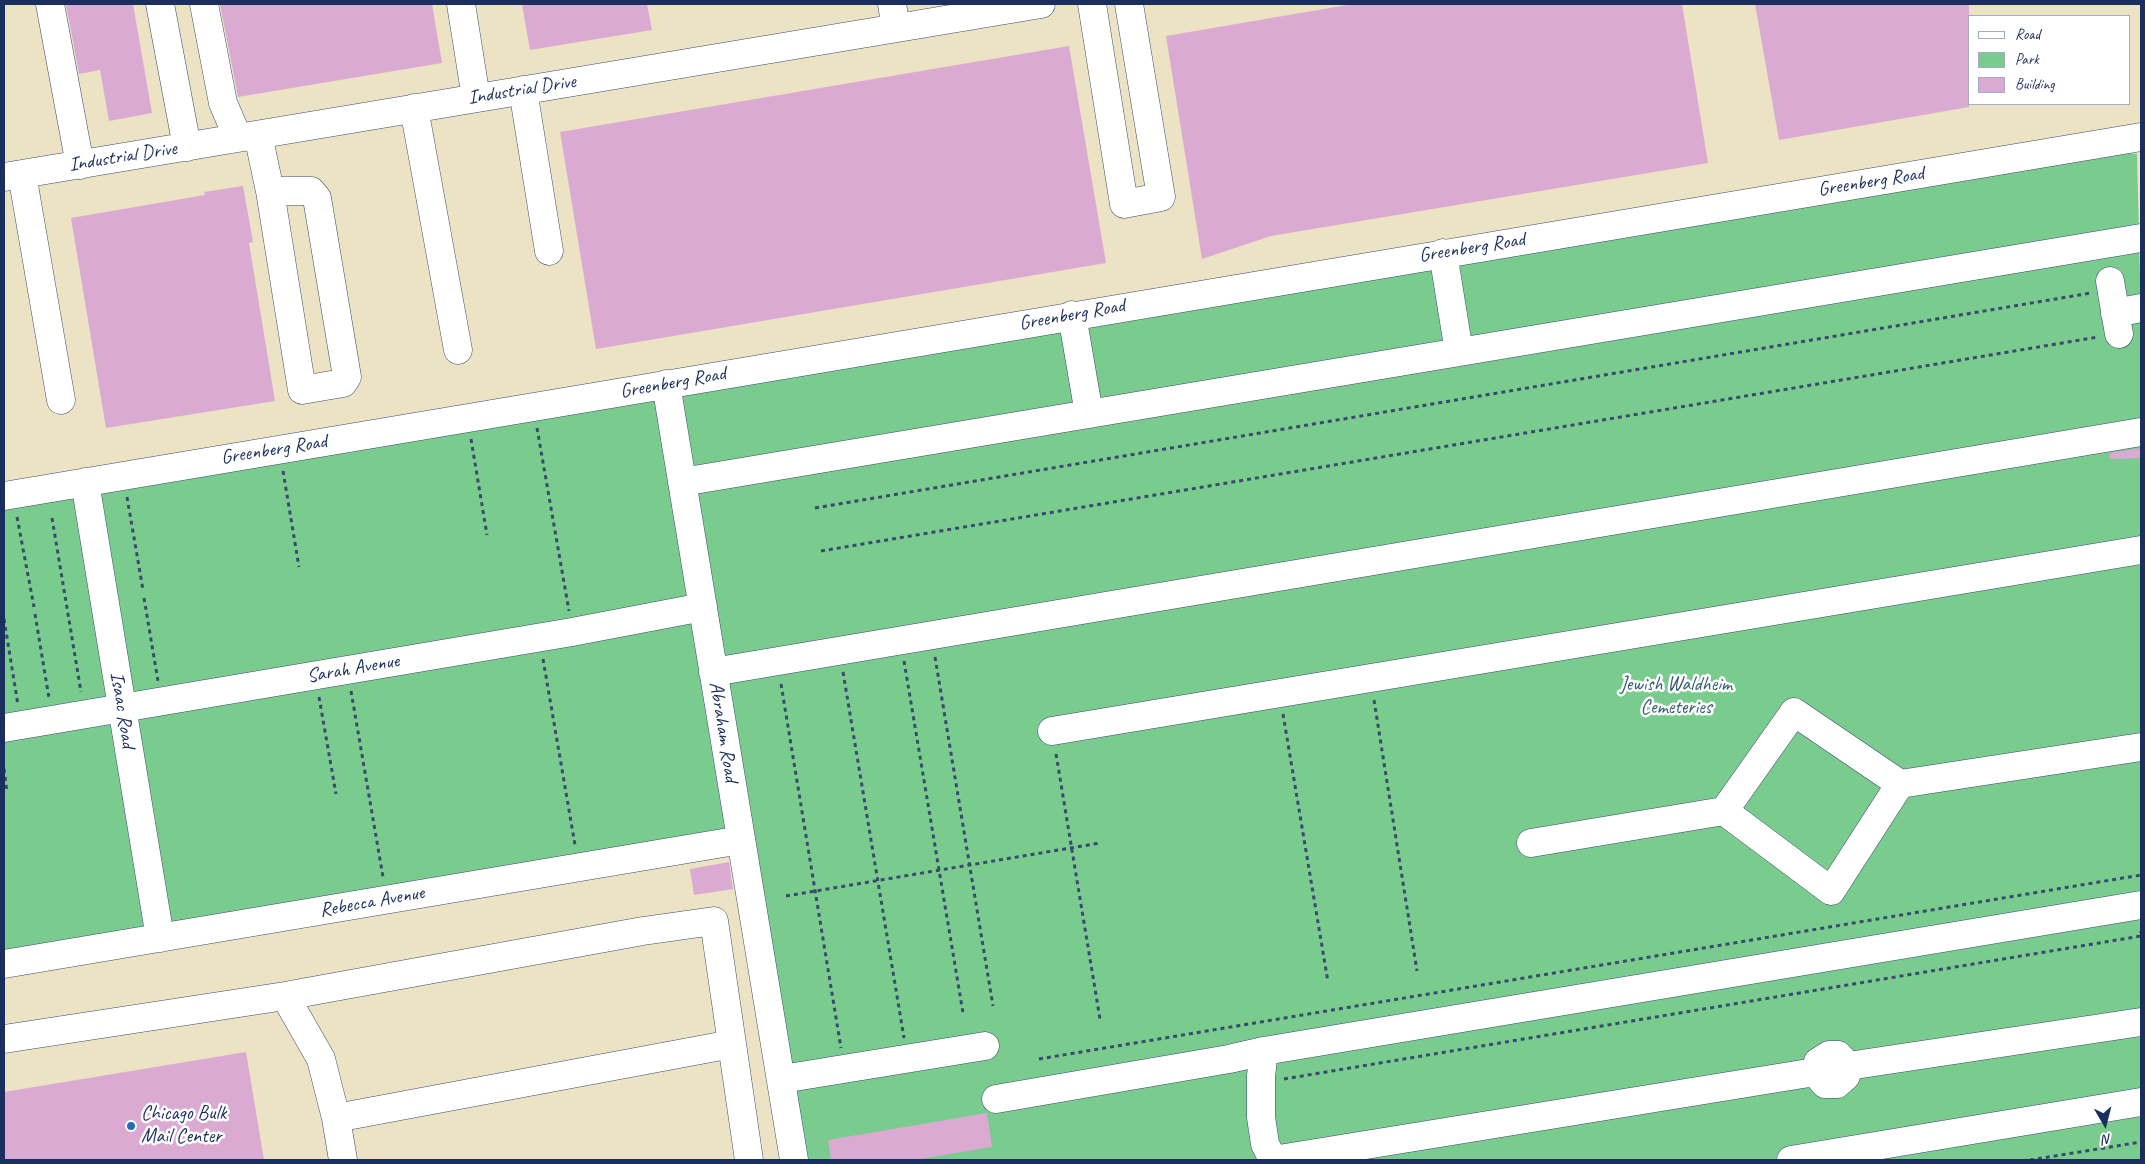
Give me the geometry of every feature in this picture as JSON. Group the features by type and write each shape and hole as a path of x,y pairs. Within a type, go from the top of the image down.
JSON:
{"street":[{"path":"50,4 80,165"},
{"path":"160,4 187,147"},
{"path":"204,4 223,103 248,136 270,191 302,390 343,383 346,377 317,198 311,191 270,191"},
{"path":"461,4 476,98"},
{"name":"Industrial Drive","path":"13,176 523,90 894,16 1041,4"},
{"path":"1092,4 1124,204 1162,197 1128,4"},
{"path":"523,90 549,251"},
{"path":"414,108 458,350"},
{"name":"Greenberg Road","path":"8,495 2141,137"},
{"path":"13,176 61,400"},
{"path":"682,482 2141,238"},
{"path":"1443,253 1459,352"},
{"path":"1072,315 1088,414"},
{"name":"Abraham Road","path":"666,384 794,1160"},
{"path":"713,672 2141,432"},
{"name":"Isaac Road","path":"85,482 160,938"},
{"path":"1052,731 2141,550"},
{"name":"Sarah Avenue","path":"12,726 572,632 703,607"},
{"path":"1531,843 1724,810 1794,712 1900,784 2141,747"},
{"path":"1724,810 1831,892 1900,784"},
{"name":"Rebecca Avenue","path":"4,964 741,840"},
{"path":"996,1099 1230,1059 1264,1051 2141,905"},
{"path":"4,1039 285,996 643,931 714,921 749,1160"},
{"path":"285,996 322,1059 336,1118 343,1160"},
{"path":"1264,1051 1260,1117 1265,1144 1273,1160 1816,1072 1818,1062 1829,1055 1838,1055 1848,1066 2141,1022"},
{"path":"336,1118 732,1044"},
{"path":"782,1079 985,1046"},
{"path":"1791,1160 2141,1102"}],"path":[{"path":"815,508 2119,305"},
{"path":"821,551 2119,305"},
{"path":"533,407 572,632"},
{"path":"467,418 487,535"},
{"path":"279,450 299,566"},
{"path":"124,475 143,590"},
{"path":"8,495 34,607"},
{"path":"52,518 85,714"},
{"path":"144,598 162,701"},
{"path":"36,614 53,719"},
{"path":"4,619 12,726"},
{"path":"931,635 993,1006"},
{"path":"538,637 548,684 578,860 577,868"},
{"path":"901,640 963,1013"},
{"path":"839,651 908,1058"},
{"path":"778,661 842,1055"},
{"path":"348,670 386,900"},
{"path":"318,675 316,681 336,794"},
{"path":"1370,678 1418,971"},
{"path":"1280,693 1328,982"},
{"path":"1052,731 1100,1019"},
{"path":"4,769 7,792"},
{"path":"786,896 1100,843"},
{"path":"1039,1059 2141,875"},
{"path":"1261,1082 2140,936 2141,931"},
{"path":"2030,1160 2141,1142"}],"green space":[{"name":"Jewish Waldheim Cemeteries","path":"2120,152 2137,154 2141,318 2141,1160 786,1160 735,854 4,975 4,505"}],"building":[{"path":"66,4 133,4 152,113 109,121 100,70 79,74"},
{"path":"220,4 432,4 442,63 238,97"},
{"path":"522,4 647,4 652,30 530,50"},
{"path":"1353,4 1682,4 1708,163 1271,236 1202,259 1166,36"},
{"path":"1755,4 1969,4 1969,107 1779,140"},
{"path":"1069,46 1106,263 596,349 560,132"},
{"path":"243,186 253,242 249,243 275,401 106,428 71,218 205,195 204,192"},
{"path":"2141,448 2141,458 2110,459 2110,453"},
{"path":"729,862 733,889 694,895 690,869"},
{"name":"Chicago Bulk Mail Center","path":"246,1052 264,1160 4,1160 4,1092"},
{"path":"987,1113 992,1147 914,1160 831,1160 828,1140"}],"place":[{"name":"Chicago Bulk Mail Center","path":"131,1126"}]}
